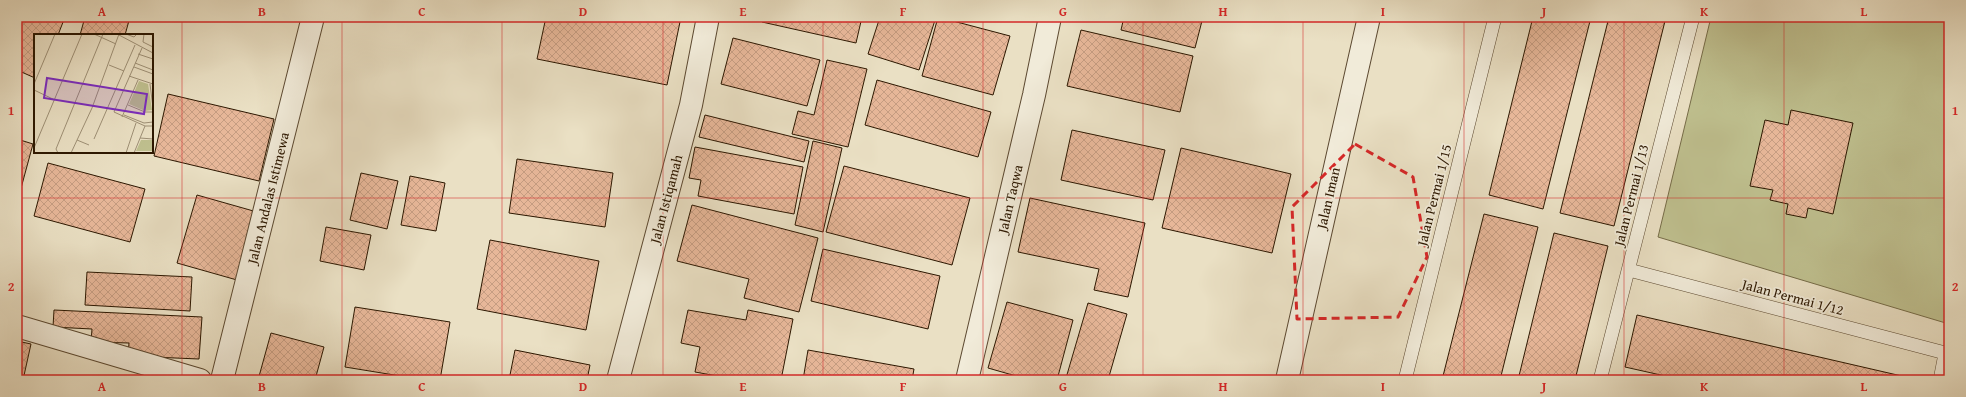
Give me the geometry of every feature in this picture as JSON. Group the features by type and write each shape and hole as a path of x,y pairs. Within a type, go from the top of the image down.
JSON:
{"street":[{"name":"Jalan Andalas Istimewa","path":"222,380 313,17"},
{"name":"Jalan Istiqamah","path":"618,380 691,105 708,17"},
{"name":"Jalan Taqwa","path":"967,380 1034,95 1050,17"},
{"name":"Jalan Iman","path":"1287,380 1369,17"},
{"path":"17,326 200,380"}],"lane":[{"name":"Jalan Permai 1/15","path":"1405,380 1495,17"},
{"name":"Jalan Permai 1/13","path":"1600,380 1693,17"},
{"name":"Jalan Permai 1/12","path":"1629,270 1947,354"},
{"path":"1940,380 1947,354"}],"highlighted area":[{"path":"1355,144 1413,177 1427,257 1398,317 1297,319 1292,207"}],"green space":[{"path":"1711,17 1949,17 1949,324 1658,237"}],"building":[{"path":"17,17 65,17 58,34 34,34 34,78 17,70"},
{"path":"85,17 130,17 125,34 80,34"},
{"path":"451,17 468,17 467,21"},
{"path":"546,17 681,17 667,85 537,59"},
{"path":"763,17 862,17 856,43 762,22"},
{"path":"880,17 936,17 919,70 868,54"},
{"path":"938,17 1010,36 993,95 922,76"},
{"path":"1124,17 1203,17 1195,48 1121,30"},
{"path":"1533,17 1591,17 1543,209 1489,195"},
{"path":"1609,17 1666,17 1614,226 1560,213"},
{"path":"1081,30 1193,56 1180,112 1067,86"},
{"path":"733,38 820,60 807,106 721,84"},
{"path":"827,60 867,69 848,147 792,134 798,111 814,115"},
{"path":"877,80 991,112 978,157 865,125"},
{"path":"168,94 274,119 259,181 154,156"},
{"path":"1791,110 1853,123 1833,214 1808,208 1806,218 1786,214 1788,204 1770,200 1773,190 1750,186 1765,120 1788,125"},
{"path":"705,115 809,141 804,162 699,137"},
{"path":"1072,130 1165,150 1153,200 1061,180"},
{"path":"17,139 33,144 17,203"},
{"path":"813,141 842,148 823,232 795,225"},
{"path":"695,147 803,167 794,214 698,196 701,180 689,178"},
{"path":"1181,148 1291,174 1272,253 1162,228"},
{"path":"517,159 613,173 605,227 509,213"},
{"path":"48,163 145,189 130,242 34,216"},
{"path":"844,166 970,198 952,265 826,232"},
{"path":"361,173 398,181 387,229 350,220"},
{"path":"410,176 445,183 436,231 401,225"},
{"path":"197,195 257,212 237,280 177,263"},
{"path":"1030,198 1145,223 1128,297 1094,290 1099,269 1018,252"},
{"path":"692,205 818,238 799,312 744,298 749,279 677,261"},
{"path":"1484,214 1538,227 1500,380 1442,380"},
{"path":"326,227 371,235 364,270 320,261"},
{"path":"1554,233 1608,246 1575,380 1518,380"},
{"path":"490,240 599,261 586,330 477,309"},
{"path":"823,249 940,276 928,329 811,301"},
{"path":"87,272 192,277 190,311 85,305"},
{"path":"1007,302 1073,320 1057,380 1030,380 988,368"},
{"path":"1088,303 1127,314 1108,380 1072,380 1066,378"},
{"path":"355,307 450,322 440,380 425,380 345,367"},
{"path":"54,310 202,317 199,359 128,356 129,343 91,342 92,329 53,327"},
{"path":"688,310 746,320 748,310 793,319 781,380 739,380 695,372 700,347 681,343"},
{"path":"1637,315 1919,380 1683,380 1625,367"},
{"path":"271,333 324,347 315,380 258,380"},
{"path":"17,341 31,344 23,380 17,380"},
{"path":"515,350 590,365 587,380 509,380"},
{"path":"808,350 914,369 912,380 803,380"}]}
